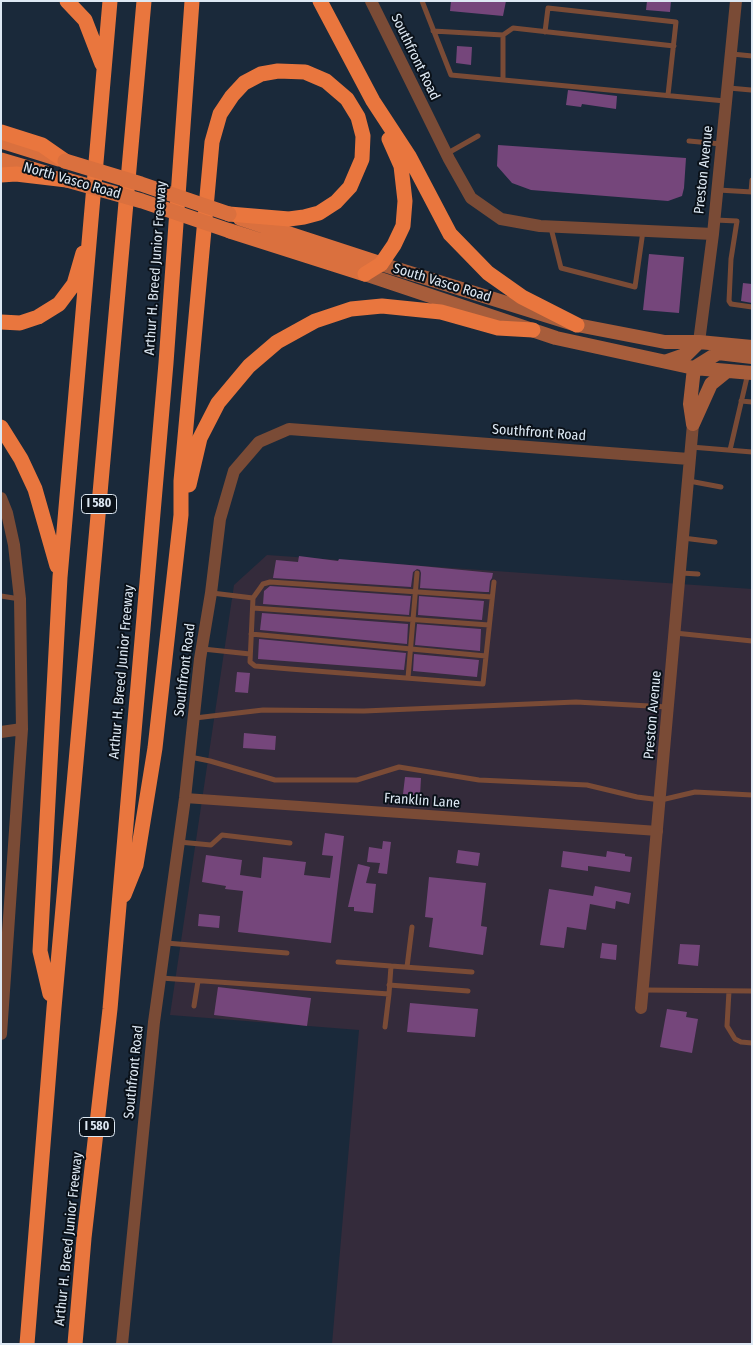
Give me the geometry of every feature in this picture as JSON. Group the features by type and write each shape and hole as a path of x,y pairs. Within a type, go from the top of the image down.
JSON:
{"highway":[{"path":"67,1 85,20 104,68"},
{"path":"54,1008 40,951 60,577 110,1"},
{"name":"I 580","path":"27,1344 54,1008 144,1"},
{"name":"Arthur H. Breed Junior Freeway","path":"75,1344 84,1238 110,1009 166,363 192,1"},
{"path":"320,1 373,101 401,166 405,201 403,226 394,245 381,264 365,274"},
{"path":"118,910 136,865 155,748 181,515 181,482 212,142 220,114 232,96 244,83 261,74 278,71 305,72 326,81 347,98 358,117 364,136 362,159 350,187 336,202 319,213 289,219 230,214"},
{"path":"373,101 409,156 450,234 488,273 522,297 577,325"},
{"path":"1,132 42,145 65,161"},
{"name":"North Vasco Road","path":"1,141 141,184"},
{"name":"North Vasco Road","path":"1,160 142,201"},
{"path":"1,175 16,174 67,180"},
{"name":"South Vasco Road","path":"141,184 381,264"},
{"name":"South Vasco Road","path":"142,201 365,274"},
{"path":"1,322 20,322 38,318 59,304 74,284 81,257 90,242"},
{"path":"181,515 200,438 218,403 249,366 277,342 315,321 351,309 382,306 442,312 498,328 533,330"},
{"path":"1,427 21,459 35,489 60,577"}],"main road":[{"name":"South Vasco Road","path":"381,264 577,325 665,342 699,342 752,347"},
{"name":"South Vasco Road","path":"365,274 556,338 694,368 750,373"},
{"path":"667,361 688,354 699,342"},
{"path":"693,424 690,404 694,368 718,353 752,357"},
{"path":"693,424 711,384 727,371"}],"street":[{"name":"Southfront Road","path":"371,1 446,154 472,198 501,219 550,226 713,234"},
{"name":"Preston Avenue","path":"699,342 713,234 736,1"},
{"name":"Preston Avenue","path":"641,1008 693,424"},
{"name":"Southfront Road","path":"122,1344 154,1022 185,798 202,649 220,519 234,471 259,442 289,429 689,453"},
{"path":"1,498 7,513 14,545 20,600 22,729 5,910 1,1034"},
{"path":"1,732 22,729"},
{"name":"Franklin Lane","path":"185,798 658,831"}],"lane":[{"path":"422,1 451,75 726,101"},
{"path":"545,32 548,8 676,22 668,95"},
{"path":"434,31 503,35 513,28 674,46"},
{"path":"503,35 503,80"},
{"path":"730,54 752,56"},
{"path":"727,88 750,90"},
{"path":"446,154 478,136"},
{"path":"689,141 722,144"},
{"path":"717,190 751,192 752,180"},
{"path":"714,220 737,221 731,259 729,301 731,304 752,307"},
{"path":"550,226 561,268 635,287 643,231"},
{"path":"730,450 741,401 750,373"},
{"path":"741,401 752,402"},
{"path":"689,453 730,450 752,452"},
{"path":"687,480 721,487"},
{"path":"682,538 715,542"},
{"path":"408,678 417,573"},
{"path":"679,573 698,574"},
{"path":"492,597 270,582 263,584 254,598 250,662 255,666 483,684 494,582"},
{"path":"211,592 254,598"},
{"path":"1,596 20,600"},
{"path":"253,608 489,625"},
{"path":"674,633 752,641"},
{"path":"251,634 486,656"},
{"path":"202,649 250,654"},
{"path":"194,718 263,710 364,711 576,702 668,707"},
{"path":"190,757 275,780 357,780 400,767 479,780 587,786 637,797 661,800 695,792 752,795"},
{"path":"179,842 211,846 222,835 290,843"},
{"path":"407,967 412,927"},
{"path":"165,943 287,953"},
{"path":"338,962 472,972"},
{"path":"385,1027 391,966"},
{"path":"160,978 389,994"},
{"path":"194,1006 198,981"},
{"path":"389,985 468,990"},
{"path":"643,990 752,991"},
{"path":"729,991 727,1026 735,1039 741,1042 752,1043"}],"shaded area":[{"path":"267,555 752,589 752,1344 332,1344 359,1030 170,1015 234,585"}],"building":[{"path":"451,1 506,1 503,16 450,11"},
{"path":"647,1 671,1 670,12 646,10"},
{"path":"457,46 472,47 471,65 456,63"},
{"path":"568,90 617,96 616,109 582,104 581,107 566,105"},
{"path":"498,145 686,158 682,196 668,201 531,190 512,183 497,166"},
{"path":"649,254 684,257 679,313 643,310"},
{"path":"743,283 752,284 752,303 741,301"},
{"path":"299,556 338,561 339,559 493,573 489,592 420,588 421,573 417,569 413,572 411,587 273,578 276,560 298,562"},
{"path":"270,586 411,596 409,615 263,604 264,591"},
{"path":"419,596 484,601 482,620 418,615"},
{"path":"262,613 408,624 407,644 260,630"},
{"path":"417,624 481,629 480,651 415,645"},
{"path":"259,639 406,653 404,670 258,659"},
{"path":"414,654 479,660 477,677 413,671"},
{"path":"237,672 250,673 248,693 235,692"},
{"path":"244,733 276,736 275,750 243,748"},
{"path":"405,777 421,778 420,796 403,794"},
{"path":"325,833 344,836 331,943 238,932 243,891 225,889 226,886 202,882 206,855 242,860 240,875 261,878 263,857 306,862 304,875 330,878 333,856 322,855"},
{"path":"383,841 391,842 387,874 378,873 380,863 367,862 369,847 382,849"},
{"path":"458,850 480,853 478,866 456,863"},
{"path":"563,851 606,857 607,851 625,854 625,856 632,857 630,872 588,866 588,871 561,867"},
{"path":"358,864 370,867 366,883 376,884 373,913 354,911 354,907 348,907"},
{"path":"429,877 486,883 481,926 487,927 483,955 429,947 433,918 425,917"},
{"path":"595,886 631,893 629,904 616,901 615,909 590,904 586,930 567,927 564,948 540,945 549,889 593,896"},
{"path":"199,914 220,916 219,928 198,926"},
{"path":"602,943 617,945 616,960 600,958"},
{"path":"680,944 700,945 698,966 678,964"},
{"path":"218,987 311,998 307,1026 214,1015"},
{"path":"410,1003 478,1009 475,1037 407,1032"},
{"path":"667,1009 687,1012 686,1017 698,1019 692,1053 660,1047"}]}
